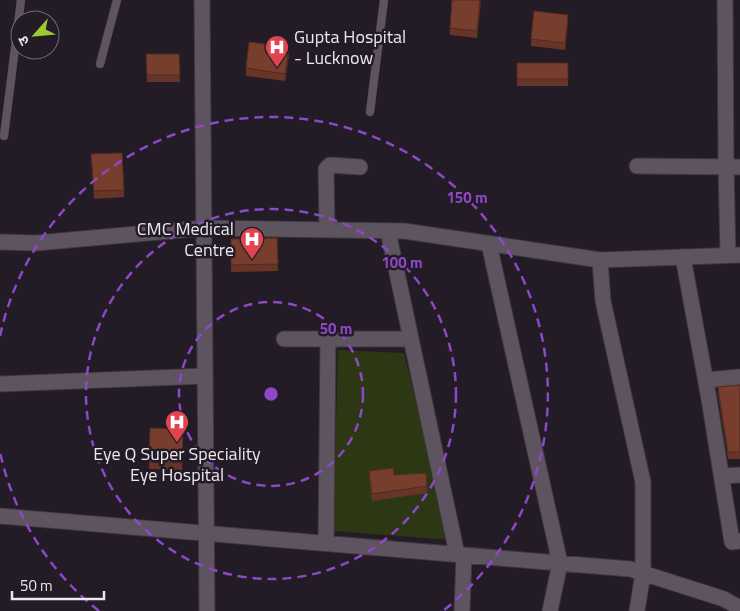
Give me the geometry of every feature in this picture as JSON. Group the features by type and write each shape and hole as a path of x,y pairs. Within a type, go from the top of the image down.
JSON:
{"street":[{"path":"202,0 207,611"},
{"path":"0,242 36,243 204,228 388,231 600,260 734,255 733,97 725,0"},
{"path":"327,230 326,169 330,165 360,167"},
{"path":"637,166 733,167"},
{"path":"388,231 460,554 462,611"},
{"path":"489,244 560,563 550,611"},
{"path":"683,257 706,380 732,542 740,541"},
{"path":"600,260 603,301 643,482 643,573 637,611"},
{"path":"284,339 411,339"},
{"path":"326,543 328,339"},
{"path":"0,384 205,376"},
{"path":"706,380 740,377"},
{"path":"722,476 740,475"},
{"path":"0,516 630,569 723,605 740,608"}],"lane":[{"path":"4,136 21,0"},
{"path":"100,64 117,0"},
{"path":"370,112 384,0"}],"green space":[{"path":"338,350 404,353 450,540 333,531"}],"building":[{"path":"452,0 480,0 477,31 450,28"},
{"path":"534,11 568,15 565,43 531,39"},
{"path":"249,42 289,47 285,74 246,68"},
{"path":"146,54 179,54 180,75 147,75"},
{"path":"517,63 568,63 568,79 517,79"},
{"path":"122,153 124,190 94,191 91,154"},
{"path":"277,238 278,264 231,265 231,239"},
{"path":"740,385 740,452 728,452 718,387"},
{"path":"150,428 183,429 182,463 149,462"},
{"path":"393,468 394,475 426,473 427,486 372,494 369,471"}],"place":[{"name":"Gupta Hospital - Lucknow","path":"277,68"},
{"name":"CMC Medical Centre","path":"252,260"},
{"name":"Eye Q Super Speciality Eye Hospital","path":"177,443"}]}
